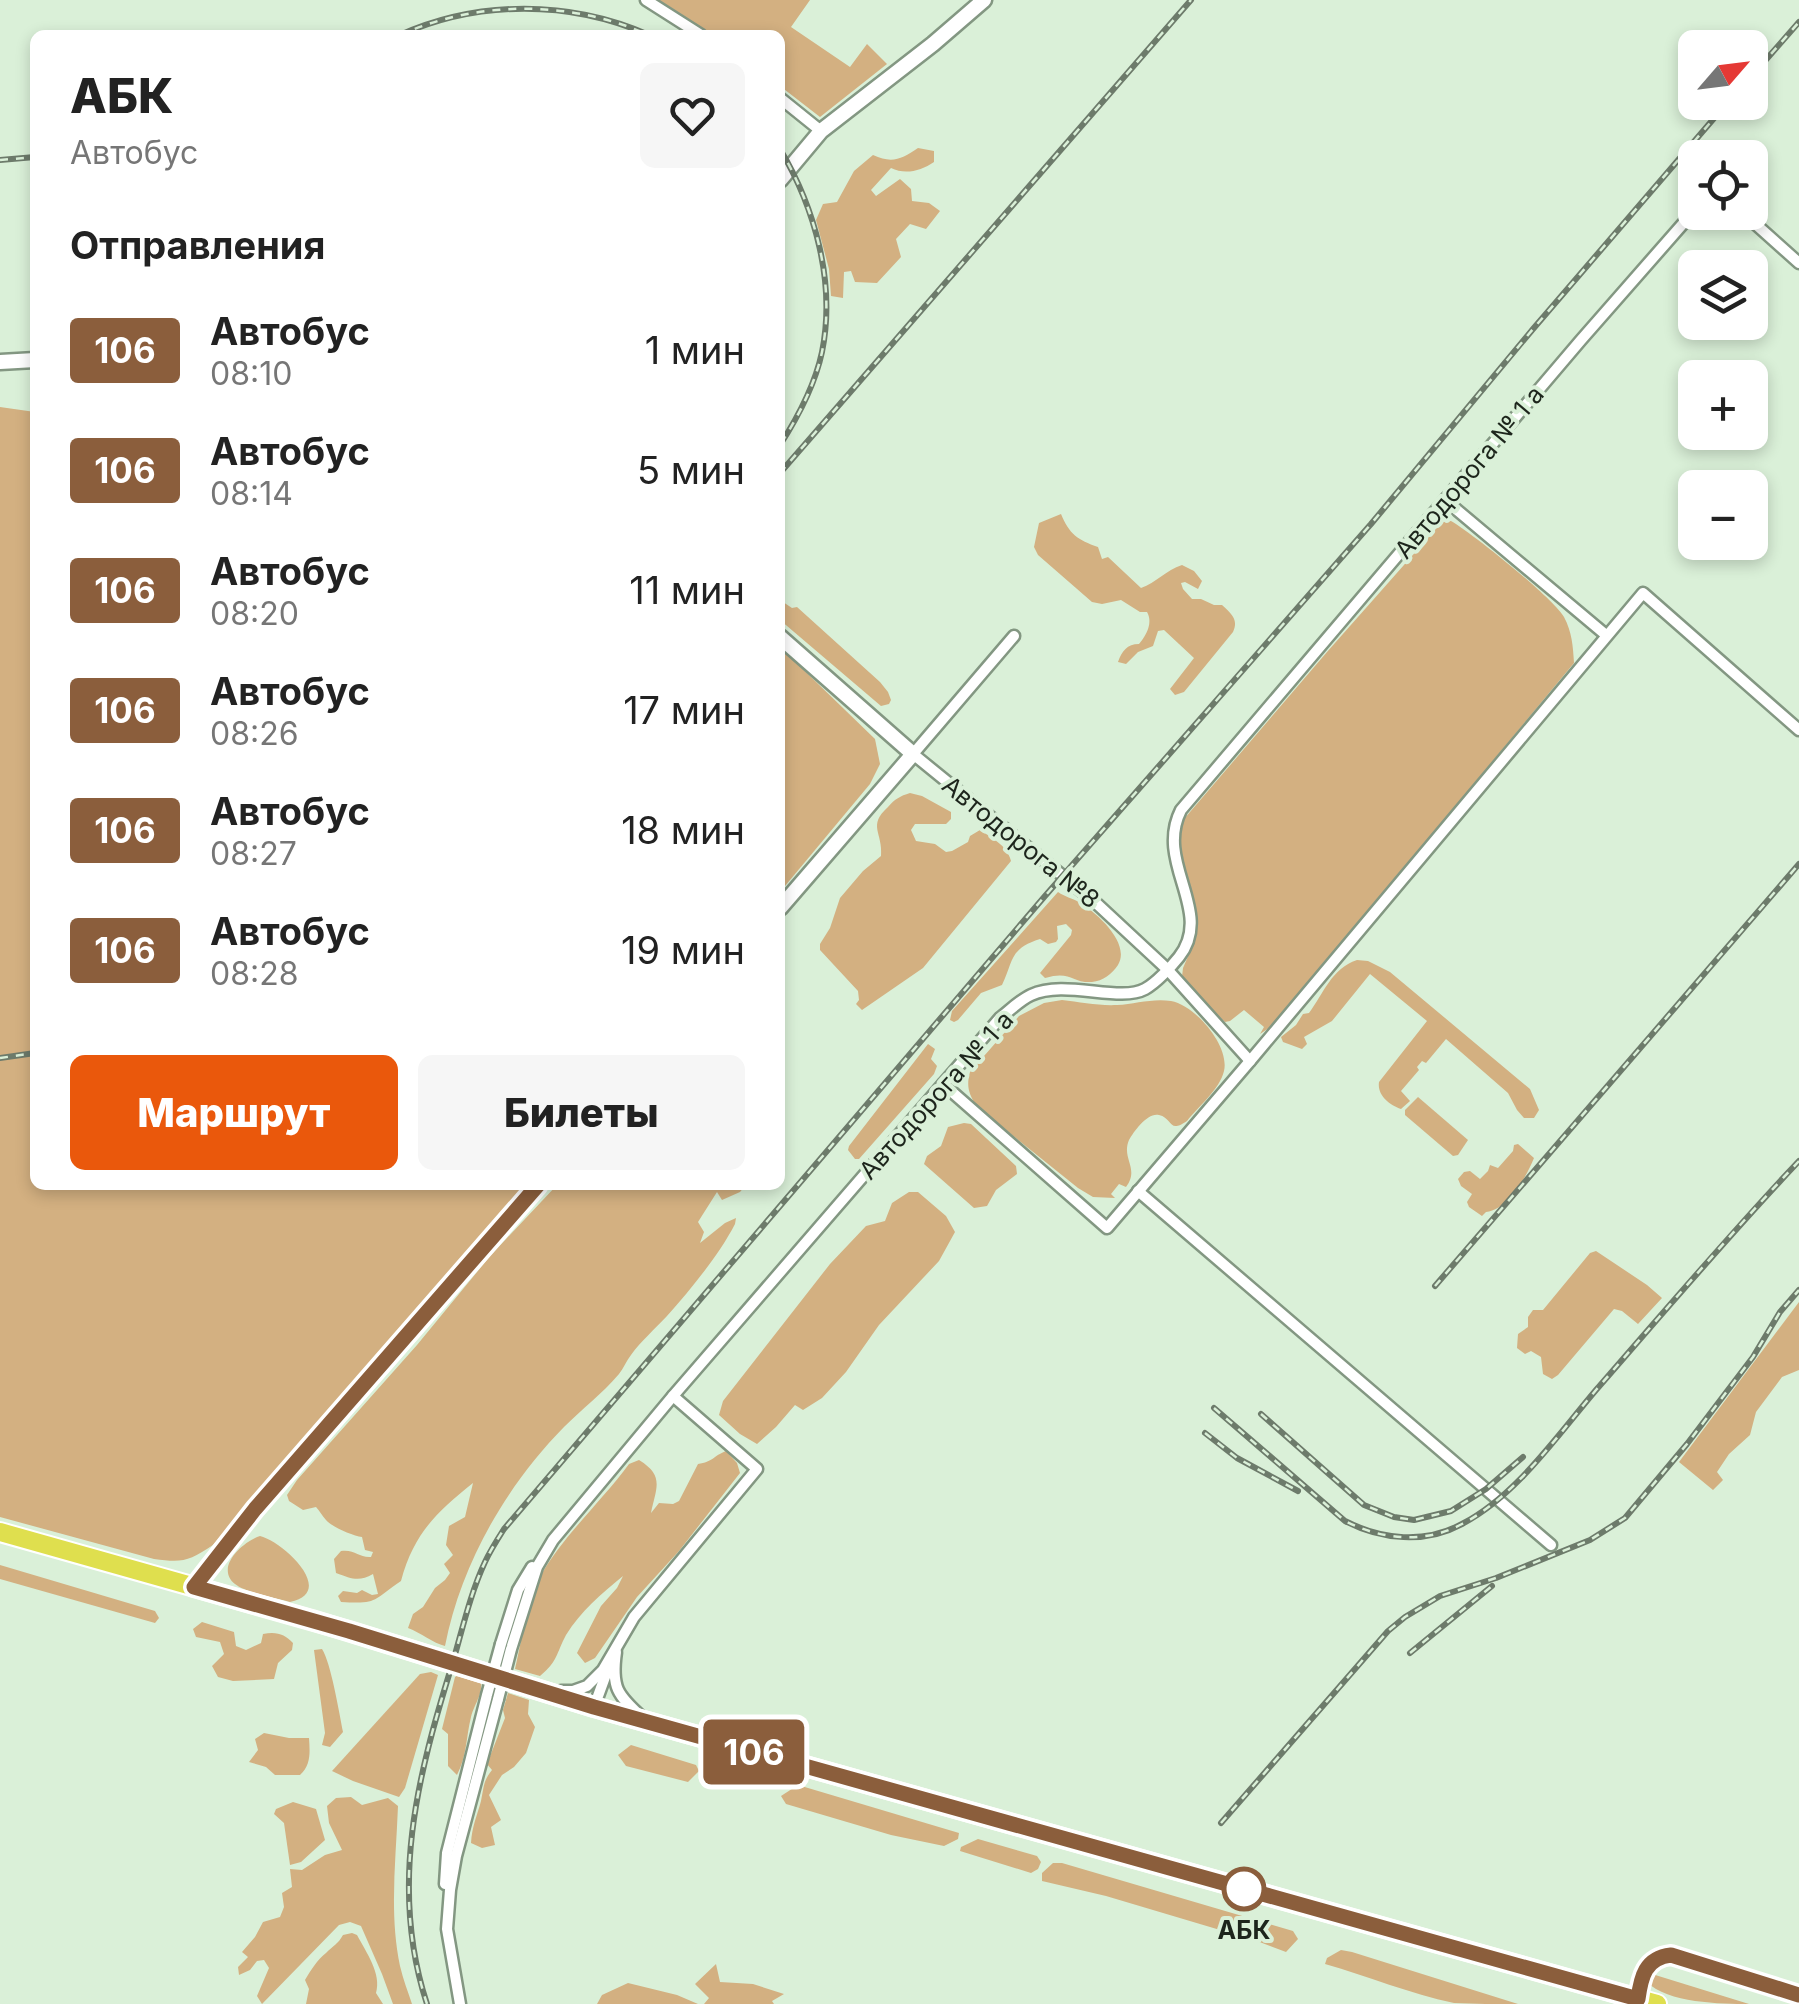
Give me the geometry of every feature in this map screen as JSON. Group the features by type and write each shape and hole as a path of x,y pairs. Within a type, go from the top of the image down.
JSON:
{"highway":[{"path":"0,1532 312,1620 594,1707 1656,2004"}],"street":[{"path":"646,0 693,30"},
{"path":"785,174 821,131 984,0"},
{"path":"785,102 821,131"},
{"name":"Автодорога № 1 а","path":"460,2004 447,1930 456,1856 506,1647 537,1567 554,1540 673,1396 1000,1018 1030,995 1060,988 1130,994 1145,989 1179,958 1191,926 1172,836 1180,810 1678,230"},
{"path":"1763,230 1799,262"},
{"path":"0,362 30,360"},
{"path":"1446,500 1606,635"},
{"path":"943,1084 1106,1228 1643,592 1799,730"},
{"path":"785,902 1014,636"},
{"name":"Автодорога №8","path":"785,641 913,754 1096,904 1167,969 1250,1061"},
{"path":"194,1587 255,1509 534,1190"},
{"path":"1138,1192 1551,1545"},
{"path":"546,1691 573,1692 587,1686 603,1670 634,1616 757,1469 673,1396"},
{"path":"594,1707 616,1646"},
{"path":"616,1646 613,1675 619,1696 647,1722"},
{"path":"1637,2001 1648,1965 1671,1955 1799,1995"}],"shaded area":[{"path":"659,0 810,0 791,27 850,67 867,44 887,64 820,117 785,90 785,30 705,30"},
{"path":"918,148 934,151 934,162 913,171 891,168 871,190 876,196 900,179 911,189 912,201 929,203 940,211 926,229 910,224 896,239 901,257 877,283 855,282 851,271 844,272 843,298 831,296 829,269 816,220 823,204 837,202 854,171 873,155 897,159"},
{"path":"0,407 30,411 30,1190 523,1190 213,1545 179,1561 154,1559 0,1517"},
{"path":"1061,514 1075,535 1098,547 1102,559 1108,557 1141,588 1182,565 1202,581 1198,589 1181,583 1192,599 1222,605 1231,614 1235,620 1233,632 1184,692 1175,695 1170,689 1194,658 1164,630 1158,631 1153,646 1138,652 1126,664 1118,662 1126,649 1139,644 1144,637 1149,624 1147,612 1121,600 1092,602 1038,555 1034,547 1039,523"},
{"path":"1451,521 1511,566 1557,608 1569,628 1574,663 1275,1024 1260,1034 1264,1027 1244,1010 1225,1022 1187,987 1182,977 1195,921 1176,845 1184,819 1442,522"},
{"path":"785,603 797,607 880,682 891,700 881,706 785,624"},
{"path":"785,652 875,739 880,764 870,784 785,886"},
{"path":"910,793 951,812 946,824 915,824 911,830 916,841 952,851 980,830 1003,847 1011,861 923,968 862,1010 856,1004 858,991 820,950 820,944 840,898 881,856 878,819 895,800"},
{"path":"1058,892 1079,902 1110,929 1120,947 1116,968 1092,982 1060,975 1045,978 1040,973 1071,935 1066,924 1057,926 1056,942 1048,944 1040,939 1023,947 1014,956 1002,985 981,993 958,1020 950,1020 952,1011"},
{"path":"1357,960 1390,972 1530,1089 1539,1110 1534,1118 1524,1118 1508,1093 1446,1039 1426,1063 1422,1061 1401,1091 1410,1101 1401,1109 1388,1102 1379,1082 1427,1021 1370,974 1332,1021 1304,1037 1307,1044 1302,1049 1283,1042 1281,1037 1303,1014 1309,1013 1334,975"},
{"path":"1062,1000 1110,1005 1171,1001 1200,1018 1222,1050 1222,1078 1187,1121 1173,1126 1155,1115 1134,1132 1127,1147 1130,1180 1126,1187 1119,1184 1111,1194 1115,1198 1093,1197 1078,1188 976,1106 969,1090 970,1072 1019,1016 1044,1003"},
{"path":"928,1044 935,1049 931,1059 937,1066 934,1074 855,1159 849,1146"},
{"path":"1418,1097 1468,1140 1458,1155 1453,1156 1405,1115"},
{"path":"971,1124 1016,1166 1017,1174 996,1190 987,1206 974,1208 924,1164 927,1156 941,1146 948,1127"},
{"path":"1518,1144 1534,1158 1531,1166 1509,1199 1482,1216 1469,1207 1467,1202 1472,1194 1458,1179 1470,1171 1480,1179 1490,1165 1498,1168"},
{"path":"552,1190 742,1190 722,1200 717,1192 698,1222 704,1232 700,1243 736,1218 704,1272 635,1350 621,1372 543,1450 505,1501 462,1585 445,1646 408,1628 413,1614 450,1573 444,1564 453,1555 446,1545 449,1526 465,1517 473,1483 428,1525 401,1581 374,1600 362,1602 341,1602 338,1596 343,1591 362,1590 378,1594 373,1574 355,1579 336,1573 334,1559 341,1551 367,1557 373,1552 365,1550 362,1537 333,1525 316,1507 303,1510 289,1501 287,1495 491,1255"},
{"path":"909,1192 918,1192 946,1216 955,1232 939,1261 879,1325 822,1398 803,1410 795,1405 757,1444 740,1434 719,1415 723,1401 830,1264 866,1226 885,1221 892,1203"},
{"path":"1596,1251 1662,1298 1638,1324 1614,1309 1552,1379 1543,1374 1541,1357 1517,1348 1518,1334 1528,1327 1533,1310 1543,1310 1590,1253"},
{"path":"1799,1302 1799,1370 1782,1377 1756,1412 1750,1435 1729,1454 1717,1472 1723,1480 1713,1490 1679,1462"},
{"path":"726,1451 740,1473 637,1597 595,1658 585,1663 577,1653 601,1606 623,1576 578,1618 554,1661 540,1676 515,1669 540,1577 559,1548 629,1464 639,1460 656,1477 651,1513 659,1503 679,1501 698,1464"},
{"path":"260,1536 281,1547 301,1567 309,1588 303,1596 290,1602 261,1595 240,1587 229,1577 229,1563 234,1555"},
{"path":"0,1565 155,1611 159,1618 155,1623 0,1579"},
{"path":"202,1622 234,1632 236,1646 246,1650 261,1643 263,1634 272,1633 290,1640 292,1650 278,1663 274,1679 233,1681 218,1677 212,1666 224,1654 220,1642 196,1637 193,1629"},
{"path":"322,1649 332,1676 343,1732 330,1747 322,1745 325,1733 314,1650"},
{"path":"465,1671 480,1676 481,1687 457,1775 448,1766 448,1734 442,1729 455,1677"},
{"path":"420,1674 438,1675 399,1797 332,1771"},
{"path":"508,1693 529,1700 528,1714 535,1727 526,1753 502,1775 489,1795 501,1820 491,1827 495,1845 482,1848 471,1843 472,1831 484,1784 492,1770 487,1764 505,1718"},
{"path":"264,1733 309,1738 308,1763 300,1775 275,1775 266,1767 249,1762 258,1750 255,1739"},
{"path":"631,1745 696,1765 699,1771 688,1782 626,1766 618,1755"},
{"path":"798,1785 959,1833 958,1839 944,1846 786,1804 781,1796"},
{"path":"351,1797 362,1805 388,1798 398,1806 395,1927 400,1966 412,2004 393,2004 361,1926 350,1922 339,1925 262,2004 257,1996 269,1968 264,1960 257,1961 239,1975 238,1967 248,1957 242,1952 263,1922 280,1917 284,1907 282,1893 292,1887 290,1869 302,1870 325,1855 342,1850 329,1823 327,1806 336,1798"},
{"path":"293,1802 316,1809 325,1840 301,1862 290,1865 284,1823 274,1814 276,1809"},
{"path":"978,1839 1037,1856 1041,1862 1038,1869 1031,1873 960,1851"},
{"path":"1053,1863 1293,1931 1298,1939 1286,1952 1106,1896 1042,1881 1042,1873"},
{"path":"343,1935 357,1935 372,1963 376,1993 383,2004 306,2004 309,1989 305,1980"},
{"path":"1341,1950 1518,2004 1454,2003 1325,1964 1327,1958"},
{"path":"716,1964 720,1982 753,1984 784,1994 772,2001 774,2004 704,2004 709,1998 695,1984"},
{"path":"1652,1974 1749,2004 1695,2001 1667,1994 1647,1982"},
{"path":"628,1983 698,2004 597,2004 602,1995"}],"railway":[{"path":"785,467 1191,0"},
{"path":"414,30 461,15 524,9 588,15 635,30"},
{"path":"1768,57 1799,22"},
{"path":"427,2004 410,1918 412,1833 428,1749 471,1600 485,1562 504,1529 1045,896 1371,524 1713,120"},
{"path":"0,160 30,157"},
{"path":"785,159 812,221 826,299 819,364 785,437"},
{"path":"1435,1286 1799,864"},
{"path":"0,1058 30,1054"},
{"path":"1214,1408 1345,1521 1389,1536 1418,1537 1448,1530 1482,1512 1518,1481 1799,1161"},
{"path":"1221,1823 1388,1631 1405,1617 1440,1596 1590,1540 1625,1518 1687,1444 1799,1290"},
{"path":"1261,1414 1364,1505 1394,1517 1414,1520 1451,1511 1486,1489 1523,1457"},
{"path":"1205,1433 1237,1458 1298,1491"},
{"path":"1410,1653 1492,1586"}],"bus line":[{"name":"106","path":"534,1190 255,1509 194,1587 594,1707 1638,1999 1641,1978 1648,1965 1671,1955 1799,1995"}],"place":[{"name":"АБК","path":"1244,1889"}]}
